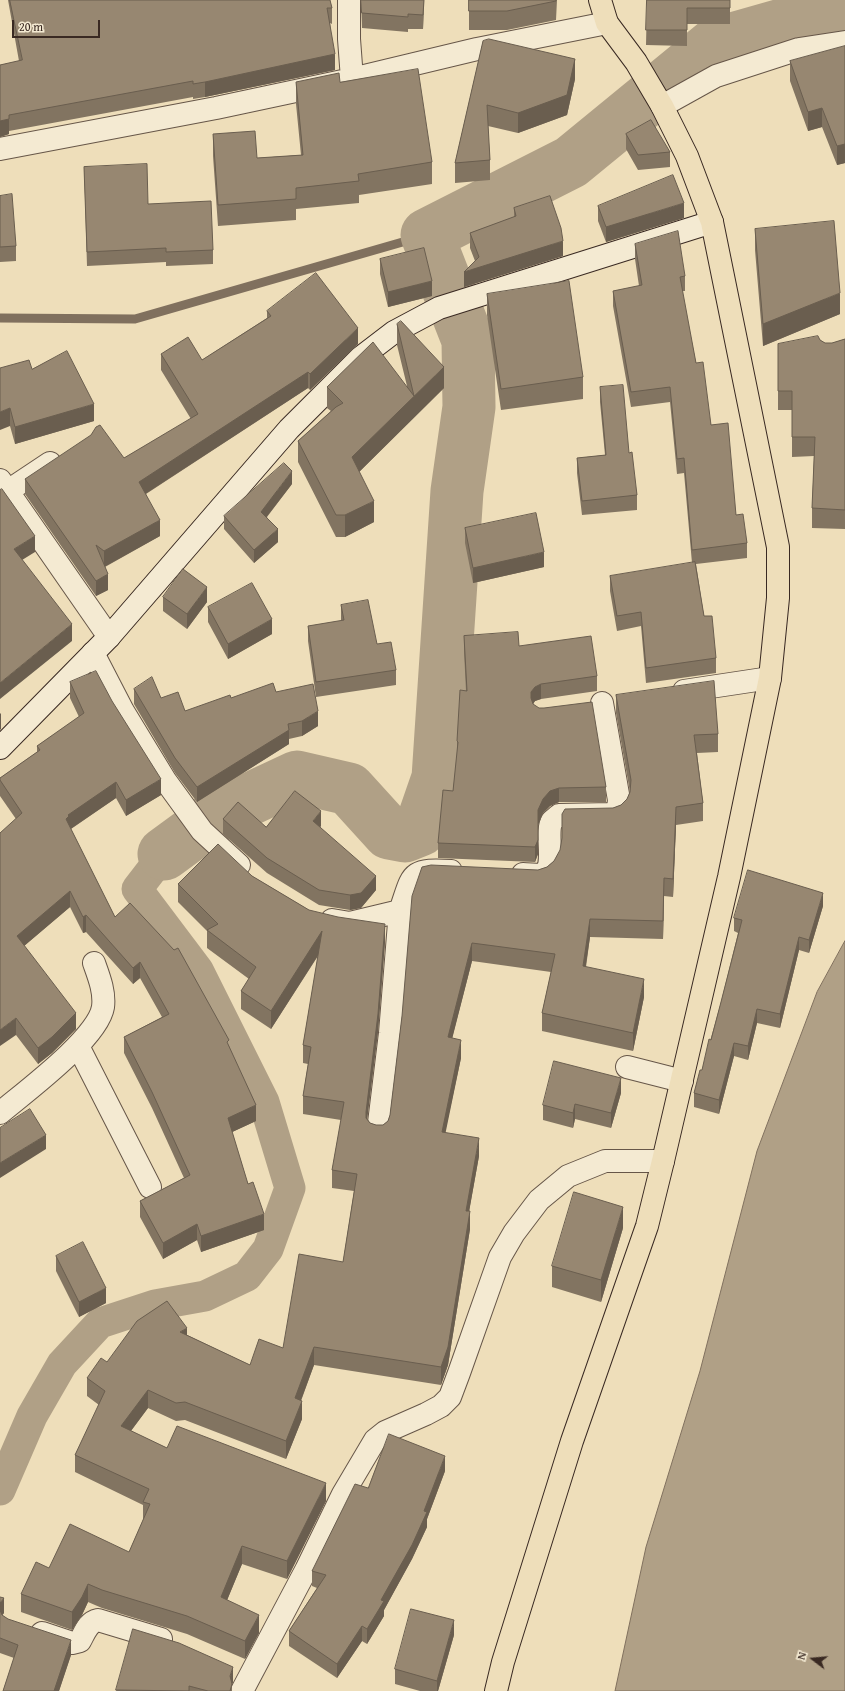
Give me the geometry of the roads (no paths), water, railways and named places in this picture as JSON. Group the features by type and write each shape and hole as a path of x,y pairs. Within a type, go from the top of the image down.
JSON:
{"highway":[{"path":"496,1691 505,1654 572,1441 647,1226 729,877 773,663 778,598 778,547 712,222 687,156 659,101 636,62 607,24 600,0"}],"street":[{"path":"349,0 349,39 352,79"},
{"path":"0,149 216,108 352,79 477,48 607,24"},
{"path":"659,101 716,76 799,49 845,42"},
{"path":"0,748 109,637 289,429 360,358 394,332 439,308 712,222"},
{"path":"65,453 4,486 109,637"},
{"path":"93,653 122,711 165,780 202,831 253,878"},
{"path":"663,694 770,678"},
{"path":"580,706 625,700"},
{"path":"505,874 540,875 545,872 550,864 550,827 552,820 560,815 612,814 618,808 619,800 602,703"},
{"path":"378,1131 390,1032 400,911 412,878 419,872 430,870 470,872"},
{"path":"315,917 350,923 400,911"},
{"path":"0,1113 41,1080 78,1046 90,1033 100,1018 103,1007 102,987 94,963"},
{"path":"78,1046 150,1187"},
{"path":"627,1067 682,1081"},
{"path":"230,1667 246,1683 306,1570 335,1491 375,1440 385,1432 441,1406 450,1397 500,1257 514,1234 539,1200 568,1176 605,1161 663,1161"},
{"path":"26,1627 72,1643 80,1641 87,1628 93,1621 98,1620 177,1644"}],"waterway":[{"path":"164,854 220,813 297,777 349,789 389,833 405,836 420,830 438,778 457,491 469,407 468,340 427,235 571,162 715,44 824,13 845,12"},
{"path":"0,318 135,319 427,235"},
{"path":"0,1490 32,1416 62,1364 100,1323 155,1305 205,1296 247,1276 268,1249 290,1188 264,1102 198,970 137,889 164,854"}]}
